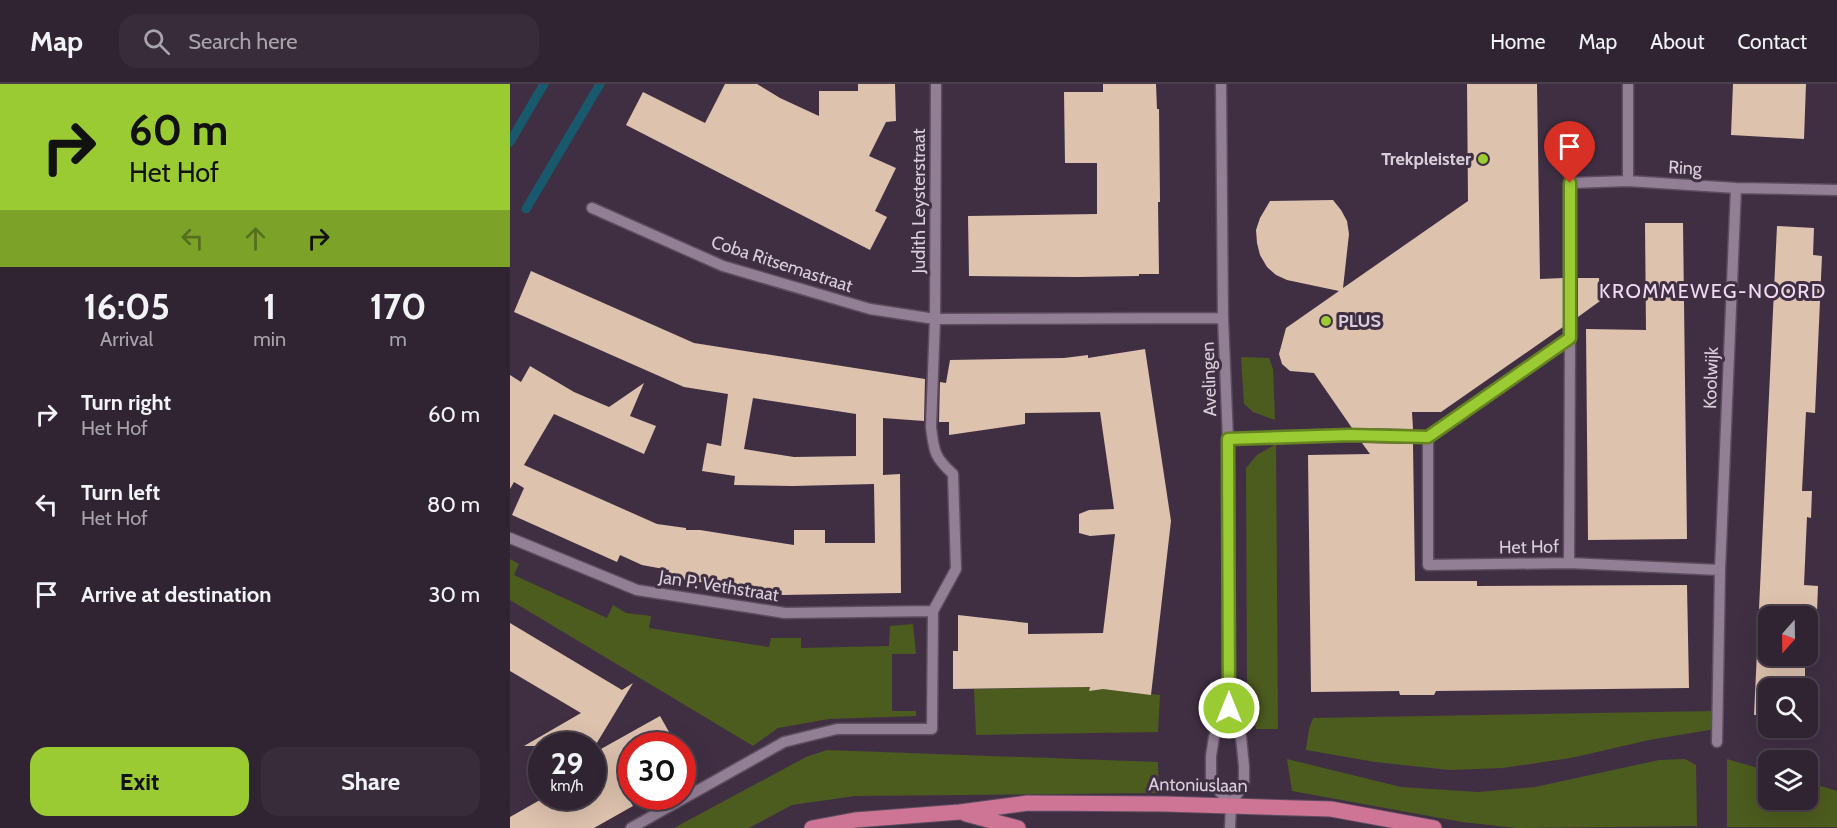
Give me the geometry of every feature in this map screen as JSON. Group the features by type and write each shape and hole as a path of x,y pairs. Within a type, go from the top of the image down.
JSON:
{"main road":[{"name":"Antoniuslaan","path":"813,828 855,820 960,812 1028,803 1231,805 1331,809 1434,828"},
{"name":"Antoniuslaan","path":"960,812 1018,828"}],"street":[{"name":"Judith Leysterstraat","path":"935,319 936,84"},
{"name":"Avelingen","path":"1221,84 1223,318 1228,439 1229,708 1241,737 1244,765 1244,782 1231,805 1211,780 1214,737 1229,708"},
{"path":"1628,84 1628,181"},
{"name":"Ring","path":"1628,181 1736,188 1837,190"},
{"name":"Het Hof","path":"1428,437 1428,565 1569,563 1570,183 1628,181"},
{"name":"Koolwijk","path":"1717,742 1720,570 1736,188"},
{"name":"Coba Ritsemastraat","path":"592,208 723,266 870,309 935,319 1223,318"},
{"path":"631,828 784,742 837,729 932,729 933,611 956,569 953,474 939,462 933,444 931,427 935,319"},
{"path":"1228,439 1350,435 1428,437 1570,338"},
{"name":"Jan P. Vethstraat","path":"510,538 637,590 785,614 933,611"},
{"path":"1569,563 1720,570"},
{"path":"1230,828 1231,805"}],"green space":[{"path":"1241,357 1269,358 1273,369 1275,420 1253,412 1244,404"},
{"path":"1276,444 1278,729 1256,729 1247,691 1246,468 1257,455"},
{"path":"510,559 519,564 514,575 607,618 613,605 626,613 651,616 649,628 769,647 771,638 801,638 801,648 889,646 890,626 913,624 916,654 892,654 892,711 916,711 916,716 829,719 778,728 753,746 510,600"},
{"path":"1090,687 1089,690 1093,687 1160,695 1158,732 976,735 974,689"},
{"path":"1713,711 1715,729 1649,740 1571,758 1503,768 1449,770 1375,762 1306,750 1313,718"},
{"path":"827,750 1158,762 1159,793 855,796 792,805 749,828 674,828 806,757"},
{"path":"1287,759 1401,787 1478,792 1535,787 1659,760 1685,759 1696,765 1697,826 1516,828 1462,822 1292,791"},
{"path":"1727,759 1758,768 1758,810 1818,810 1818,785 1837,791 1837,827 1727,827"}],"building":[{"path":"725,84 757,84 780,98 819,116 819,91 858,91 858,84 895,84 896,121 886,122 869,156 896,168 875,211 887,217 870,250 626,125 643,92 705,123"},
{"path":"1103,84 1156,84 1157,109 1159,109 1159,274 1078,277 969,276 968,216 1097,214 1097,163 1065,163 1064,92 1103,92"},
{"path":"1467,84 1537,84 1540,279 1563,278 1563,327 1441,412 1412,412 1413,429 1352,428 1314,373 1290,371 1282,364 1279,354 1286,328 1339,291 1287,280 1276,275 1267,267 1260,255 1257,243 1256,230 1260,218 1270,201 1333,200 1347,221 1349,234 1343,288 1468,201"},
{"path":"1733,84 1806,84 1804,139 1731,135"},
{"path":"1645,223 1683,223 1687,539 1588,540 1586,329 1646,330"},
{"path":"1777,226 1814,228 1813,255 1822,256 1815,413 1806,412 1802,491 1812,491 1811,518 1807,517 1804,585 1818,586 1817,606 1759,606"},
{"path":"531,271 694,343 925,379 924,421 883,418 883,475 900,474 901,593 782,595 668,577 669,570 642,565 620,555 617,562 512,515 524,488 514,482 510,489 510,375 521,382 530,366 574,392 609,407 644,383 630,416 656,426 644,454 554,414 524,465 657,524 794,545 794,530 825,530 825,543 875,543 874,484 734,485 735,476 702,471 707,443 721,446 728,394 684,387 514,312","holes":["753,398 856,414 856,456 794,457 744,449"]},
{"path":"1578,278 1599,278 1600,301 1578,317"},
{"path":"1145,349 1171,521 1151,695 1103,689 1089,691 1090,687 953,689 953,651 958,651 958,615 1028,623 1028,634 1103,633 1115,534 1090,536 1079,533 1079,514 1089,510 1114,509 1100,412 1025,413 1025,424 949,435 949,422 939,422 940,382 946,383 950,360 1064,358 1088,355 1088,358"},
{"path":"1362,443 1413,444 1415,581 1477,581 1477,586 1687,585 1689,688 1436,691 1434,695 1400,695 1399,691 1311,692 1308,455 1370,454"},
{"path":"510,623 622,690 633,683 603,732 548,732 581,713 510,671"},
{"path":"1758,630 1758,666 1804,666 1805,678 1758,678 1758,715 1754,715"},
{"path":"660,716 669,732 631,732"},
{"path":"618,739 618,810 626,810 594,828 510,828 510,817 528,807 528,810 606,810 606,746"}],"waterway":[{"path":"510,142 544,84"},
{"path":"526,209 600,84"}],"place":[{"name":"Trekpleister","path":"1483,159"},
{"name":"PLUS","path":"1326,321"}],"district":[{"name":"KROMMEWEG-NOORD","path":"1713,291"}],"route":[{"path":"1229,708 1228,439 1350,435 1428,437 1570,338 1570,183"}]}
